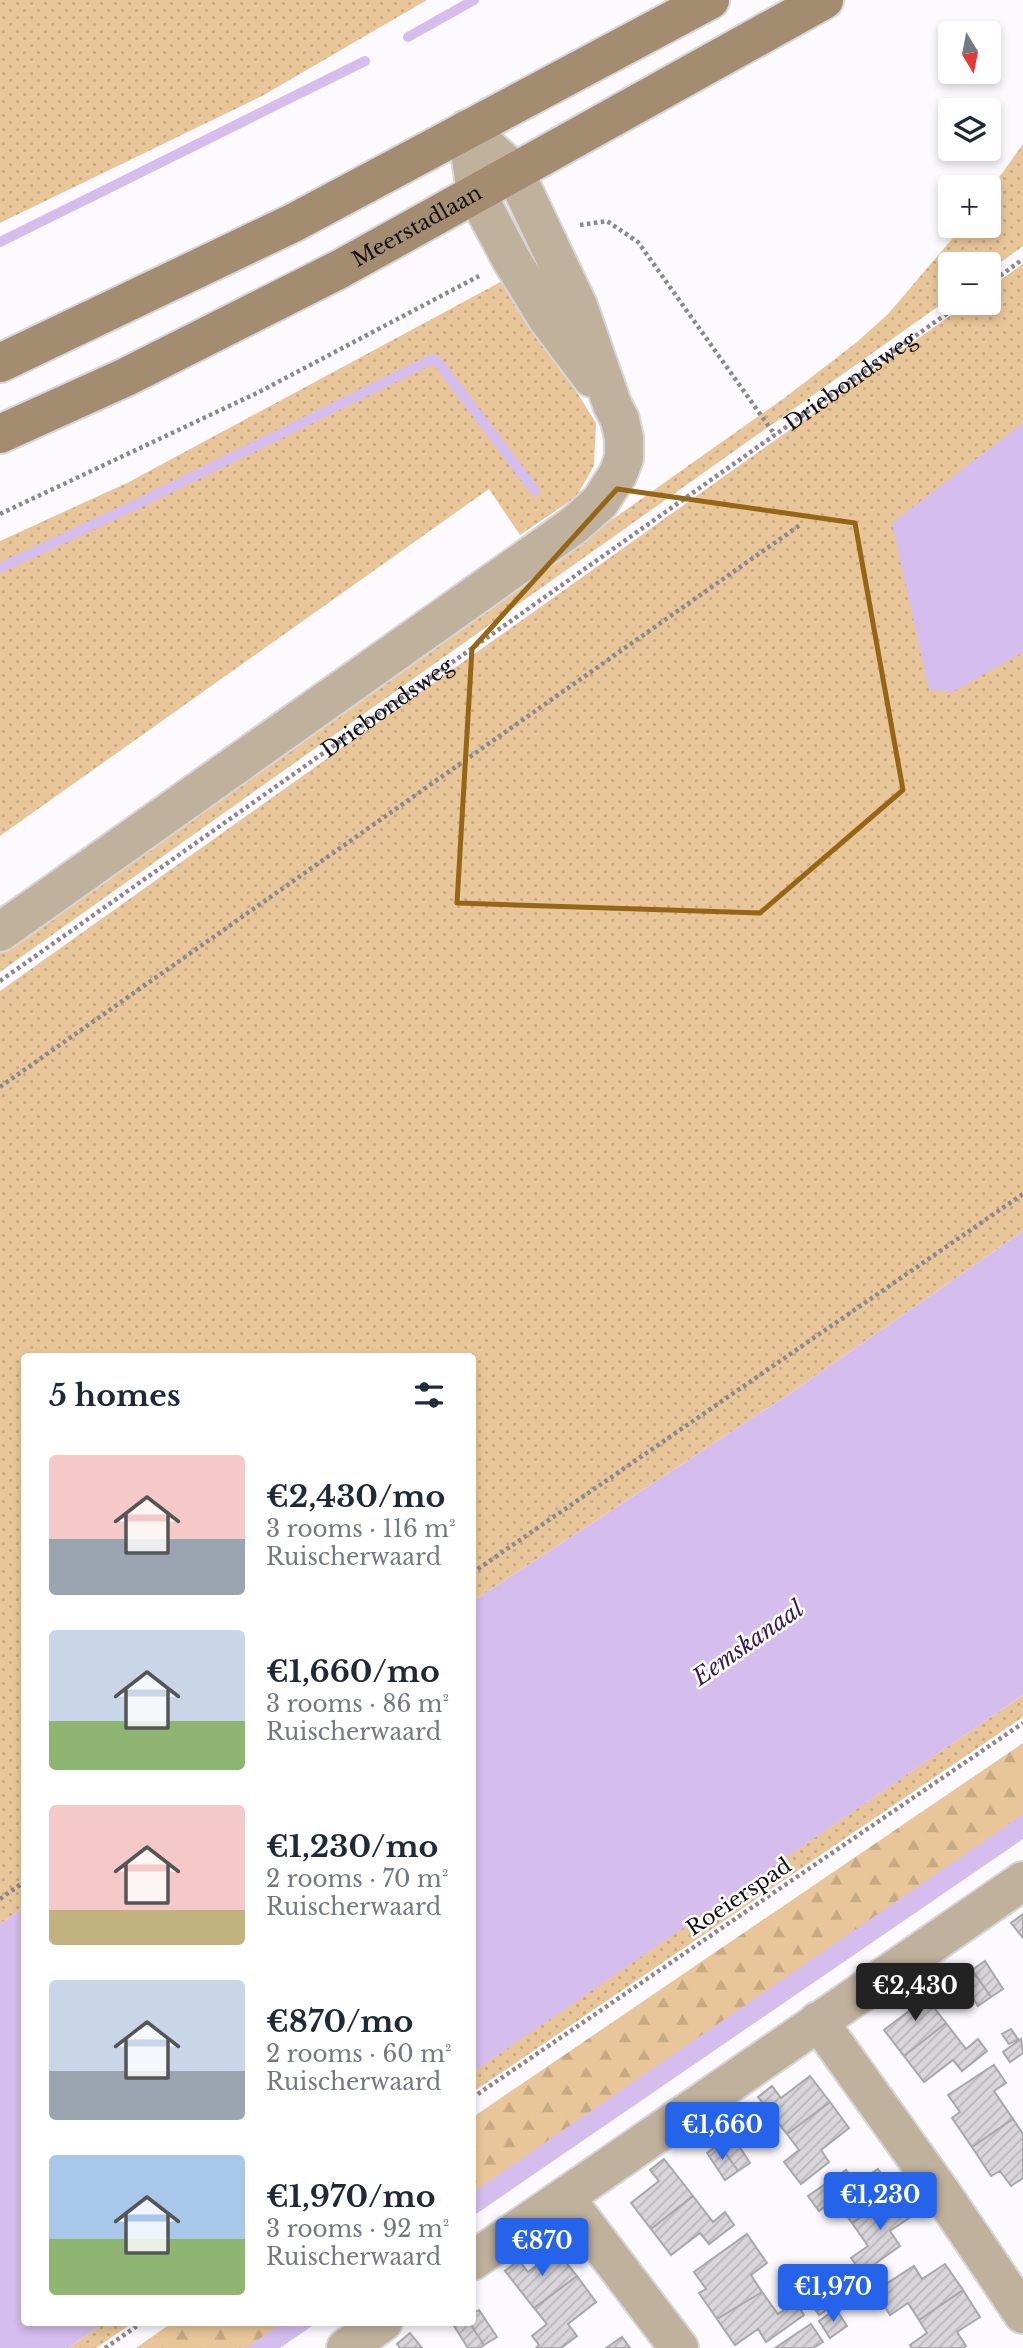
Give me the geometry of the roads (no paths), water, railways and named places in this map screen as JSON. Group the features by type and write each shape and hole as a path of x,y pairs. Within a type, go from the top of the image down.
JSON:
{"main road":[{"path":"0,363 293,223 710,0"},
{"name":"Meerstadlaan","path":"0,434 126,377 328,275 824,0"}],"street":[{"name":"Driebondsweg","path":"0,932 573,526 600,502 618,474 624,458 620,420 578,306 514,171 467,129"},
{"name":"Driebondsweg","path":"467,129 476,193 511,259 547,318 612,404"},
{"path":"476,2258 1023,1881"},
{"path":"818,2021 962,2222 1023,2314"},
{"path":"565,2198 679,2348"},
{"path":"346,2348 377,2326"}],"water":[{"path":"1023,423 1023,652 953,692 929,690 892,523"},
{"name":"Eemskanaal","path":"1023,1231 1023,1695 476,2070 476,1599 792,1392"},
{"path":"1023,1814 1023,1839 476,2214 476,2190"},
{"path":"21,1909 21,2326 100,2326 68,2348 0,2348 0,1924"},
{"path":"277,2326 312,2326 280,2348 246,2348"}],"waterway":[{"path":"408,37 474,0"},
{"path":"0,242 365,61"},
{"path":"0,568 432,359 438,362 535,491"}]}
